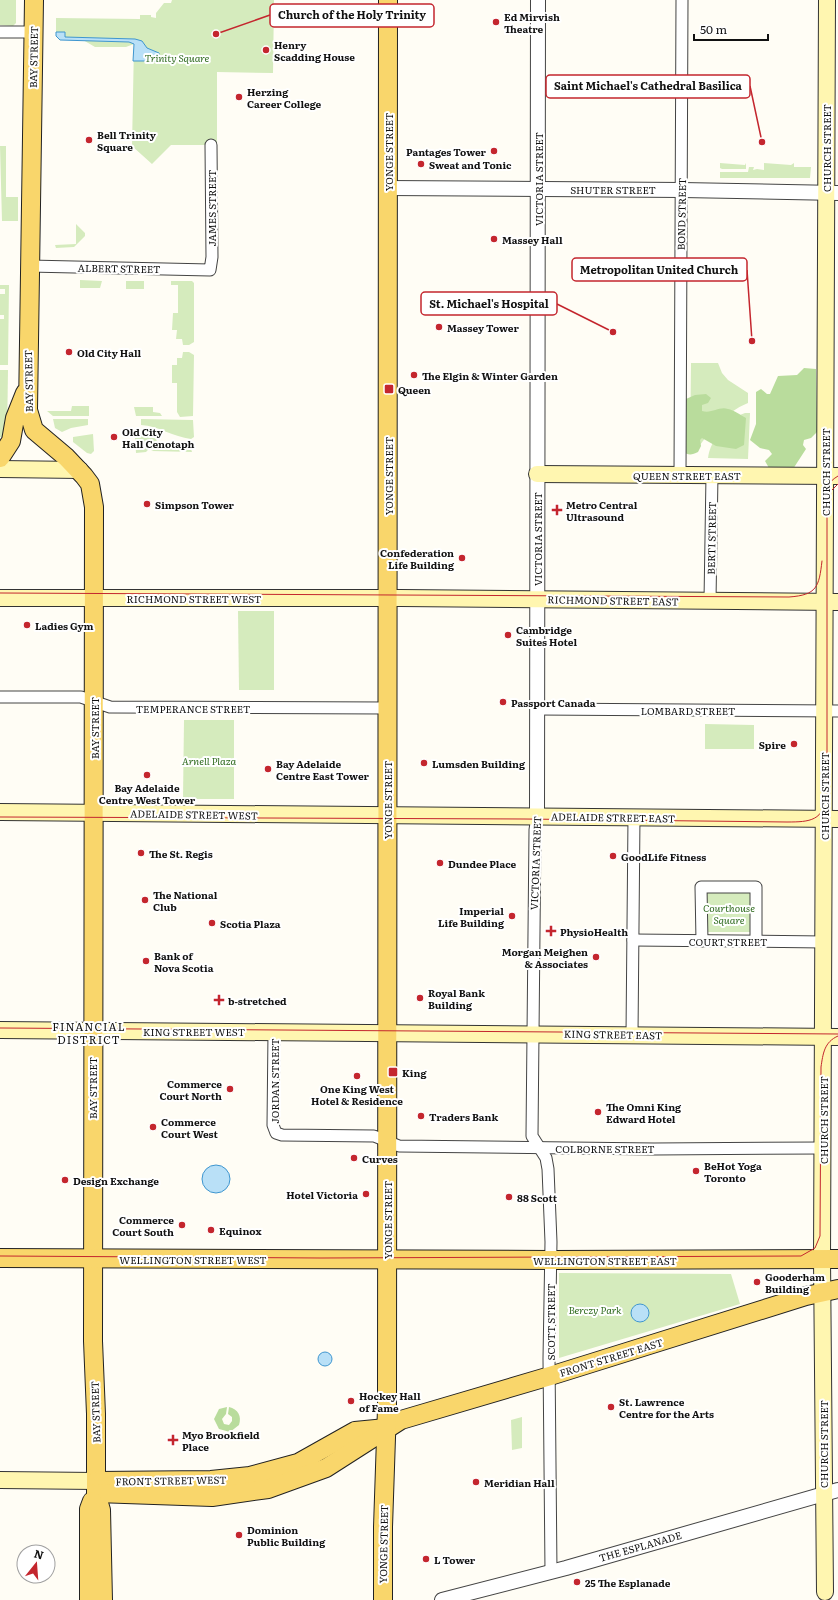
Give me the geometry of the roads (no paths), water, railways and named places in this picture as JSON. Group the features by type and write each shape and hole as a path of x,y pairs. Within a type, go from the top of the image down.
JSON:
{"main road":[{"name":"BAY STREET","path":"34,0 27,387 28,410 34,430 80,470 90,484 94,507 92,1030 93,1258 96,1487 101,1510 103,1600"},
{"name":"YONGE STREET","path":"382,1600 386,1428 388,1032 388,0"},
{"name":"CHURCH STREET","path":"825,1592 830,1492 831,1290 823,1148 831,1037 824,942 831,819 832,193 827,0"},
{"path":"0,458 11,441 15,418 27,387"},
{"path":"0,469 80,470"},
{"name":"QUEEN STREET EAST","path":"537,474 831,476"},
{"name":"RICHMOND STREET WEST","path":"0,598 388,598"},
{"name":"RICHMOND STREET EAST","path":"388,598 831,602"},
{"name":"ADELAIDE STREET WEST","path":"0,812 387,815"},
{"name":"ADELAIDE STREET EAST","path":"387,815 831,819"},
{"name":"KING STREET WEST","path":"0,1030 388,1032"},
{"name":"KING STREET EAST","path":"388,1032 831,1037"},
{"name":"WELLINGTON STREET WEST","path":"0,1258 387,1260"},
{"name":"WELLINGTON STREET EAST","path":"387,1260 830,1259"},
{"name":"FRONT STREET EAST","path":"386,1428 401,1420 831,1290"},
{"name":"FRONT STREET WEST","path":"0,1480 96,1487 212,1489 228,1480 298,1463 316,1463 355,1431 386,1428"},
{"name":"BAY STREET","path":"89,1600 89,1510 96,1487"},
{"name":"FRONT STREET WEST","path":"0,1491 96,1487"}],"street":[{"name":"VICTORIA STREET","path":"538,0 537,816 535,837 532,1136 539,1148"},
{"name":"BOND STREET","path":"680,475 682,0"},
{"path":"0,32 33,32"},
{"name":"JAMES STREET","path":"210,270 212,257 211,145"},
{"name":"SHUTER STREET","path":"388,188 682,190 832,193"},
{"name":"ALBERT STREET","path":"29,266 210,270"},
{"name":"BERTI STREET","path":"710,601 712,475"},
{"name":"TEMPERANCE STREET","path":"0,697 81,697 110,707 387,708"},
{"name":"LOMBARD STREET","path":"537,709 831,711"},
{"path":"632,1035 634,817"},
{"path":"702,941 701,887 756,887 756,941"},
{"name":"COURT STREET","path":"633,940 824,942"},
{"name":"JORDAN STREET","path":"274,1032 275,1131"},
{"name":"COLBORNE STREET","path":"275,1131 286,1136 374,1136 399,1146 539,1148 823,1148"},
{"name":"SCOTT STREET","path":"539,1148 546,1158 548,1169 551,1260 551,1571"},
{"name":"THE ESPLANADE","path":"442,1600 551,1571 830,1492"}],"water":[{"path":"56,32 65,32 65,37 135,39 142,41 147,48 159,53 159,61 133,61 134,44 129,42 60,40 56,36"},
{"path":"216,1165 226,1169 230,1179 226,1189 216,1193 206,1189 202,1179 206,1169"},
{"path":"640,1304 644,1305 648,1309 648,1317 644,1321 640,1322 636,1321 632,1317 631,1313 632,1309 636,1305"},
{"path":"322,1352 328,1352 332,1356 332,1362 328,1366 322,1366 318,1362 318,1356"}],"tram line":[{"path":"823,505 826,488 838,476"},
{"path":"0,817 524,819 787,822 809,820 819,815 823,810 827,794 827,513 831,491 838,484"},
{"path":"0,593 789,597 806,594 815,588 820,577 822,561"},
{"path":"0,1028 838,1034"},
{"path":"0,1256 321,1258 801,1256 815,1248 820,1236 821,1067 827,1045 838,1036"}],"place":[{"name":"Ed Mirvish Theatre","path":"496,22"},
{"name":"Church of the Holy Trinity","path":"216,34"},
{"name":"Henry Scadding House","path":"266,50"},
{"name":"Herzing Career College","path":"239,97"},
{"name":"Bell Trinity Square","path":"89,140"},
{"name":"Saint Michael's Cathedral Basilica","path":"762,142"},
{"name":"Pantages Tower","path":"494,151"},
{"name":"Sweat and Tonic","path":"421,164"},
{"name":"Massey Hall","path":"494,239"},
{"name":"Massey Tower","path":"439,327"},
{"name":"St. Michael's Hospital","path":"613,332"},
{"name":"Metropolitan United Church","path":"752,341"},
{"name":"Old City Hall","path":"69,352"},
{"name":"The Elgin & Winter Garden","path":"414,375"},
{"name":"Queen","path":"389,389"},
{"name":"Old City Hall Cenotaph","path":"114,437"},
{"name":"Simpson Tower","path":"147,504"},
{"name":"Metro Central Ultrasound","path":"557,510"},
{"name":"Confederation Life Building","path":"462,558"},
{"name":"Ladies Gym","path":"27,625"},
{"name":"Cambridge Suites Hotel","path":"508,635"},
{"name":"Passport Canada","path":"503,702"},
{"name":"Spire","path":"794,744"},
{"name":"Lumsden Building","path":"424,763"},
{"name":"Bay Adelaide Centre East Tower","path":"268,769"},
{"name":"Bay Adelaide Centre West Tower","path":"147,775"},
{"name":"The St. Regis","path":"141,853"},
{"name":"GoodLife Fitness","path":"613,856"},
{"name":"Dundee Place","path":"440,863"},
{"name":"The National Club","path":"145,900"},
{"name":"Imperial Life Building","path":"512,916"},
{"name":"Scotia Plaza","path":"212,923"},
{"name":"PhysioHealth","path":"551,931"},
{"name":"Morgan Meighen & Associates","path":"596,957"},
{"name":"Bank of Nova Scotia","path":"146,961"},
{"name":"Royal Bank Building","path":"420,998"},
{"name":"b-stretched","path":"219,1000"},
{"name":"King","path":"393,1072"},
{"name":"One King West Hotel & Residence","path":"357,1076"},
{"name":"Commerce Court North","path":"230,1089"},
{"name":"The Omni King Edward Hotel","path":"598,1112"},
{"name":"Traders Bank","path":"421,1116"},
{"name":"Commerce Court West","path":"153,1127"},
{"name":"Curves","path":"354,1158"},
{"name":"BeHot Yoga Toronto","path":"696,1171"},
{"name":"Design Exchange","path":"65,1180"},
{"name":"Hotel Victoria","path":"366,1194"},
{"name":"88 Scott","path":"509,1197"},
{"name":"Commerce Court South","path":"182,1225"},
{"name":"Equinox","path":"211,1230"},
{"name":"Gooderham Building","path":"757,1282"},
{"name":"Hockey Hall of Fame","path":"351,1401"},
{"name":"St. Lawrence Centre for the Arts","path":"611,1407"},
{"name":"Myo Brookfield Place","path":"173,1440"},
{"name":"Meridian Hall","path":"476,1482"},
{"name":"Dominion Public Building","path":"239,1535"},
{"name":"L Tower","path":"426,1559"},
{"name":"25 The Esplanade","path":"577,1582"}],"district":[{"name":"FINANCIAL DISTRICT","path":"89,1032"}],"park label":[{"name":"Trinity Square","path":"177,57"},
{"name":"Arnell Plaza","path":"209,760"},
{"name":"Courthouse Square","path":"729,912"},
{"name":"Berczy Park","path":"595,1309"}]}
